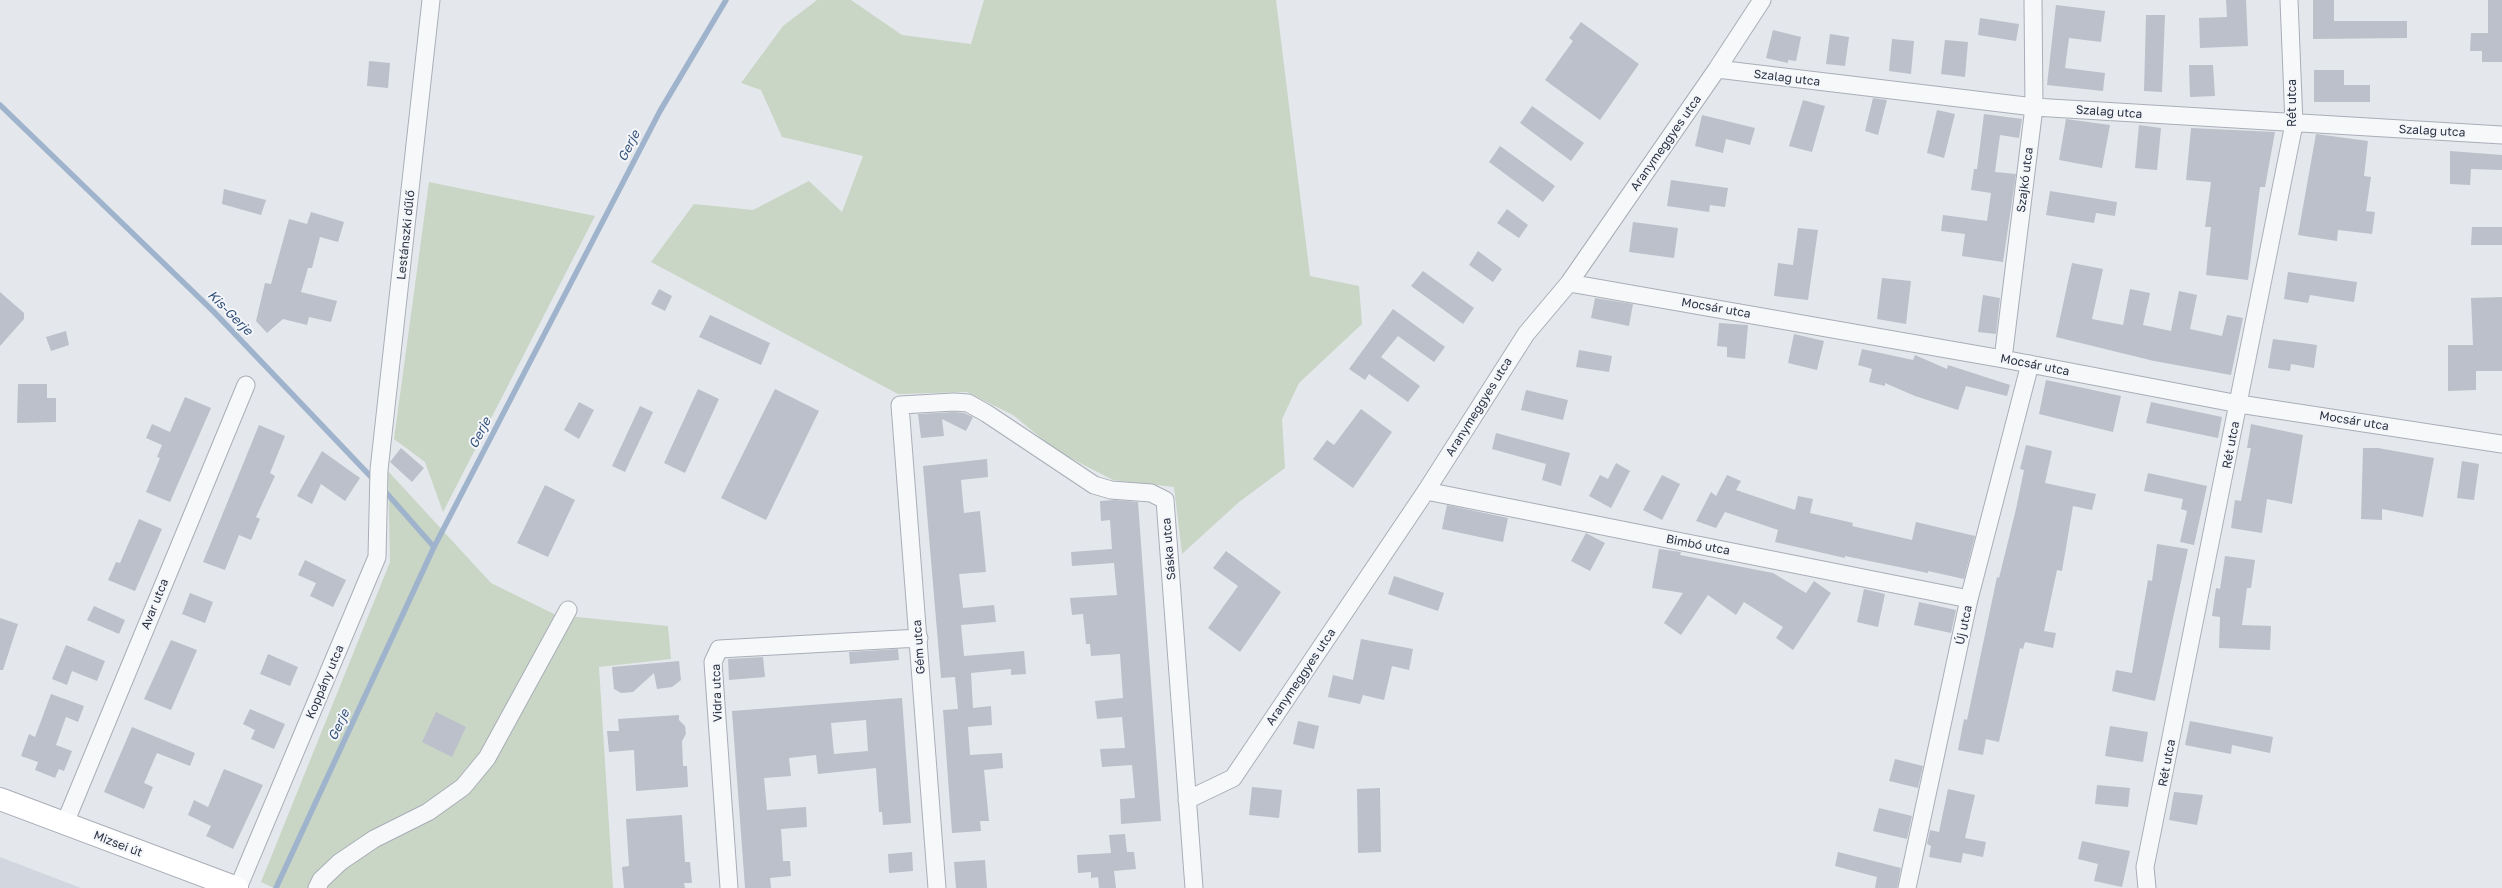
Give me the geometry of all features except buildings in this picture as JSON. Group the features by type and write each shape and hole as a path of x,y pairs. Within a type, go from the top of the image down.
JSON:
{"main road":[{"name":"Mizsei út","path":"0,799 237,888"}],"street":[{"name":"Lestánszki dűlő","path":"379,470 431,0"},
{"name":"Aranymeggyes utca","path":"1188,800 1233,778 1426,491 1526,334 1569,282 1717,69 1762,0"},
{"name":"Szajkó utca","path":"2004,359 2034,107 2033,0"},
{"name":"Rét utca","path":"2147,888 2145,867 2294,124 2289,0"},
{"name":"Szalag utca","path":"1717,69 2034,107 2294,124 2502,135"},
{"name":"Mocsár utca","path":"1569,282 2004,359 2239,404 2502,444"},
{"name":"Új utca","path":"1907,888 1970,599 2030,364"},
{"name":"Avar utca","path":"65,823 246,384"},
{"name":"Sáska utca","path":"900,405 968,403 1094,485 1111,490 1151,493 1165,500 1194,888"},
{"name":"Gém utca","path":"900,405 937,888"},
{"name":"Koppány utca","path":"237,888 377,557 379,470"},
{"name":"Bimbó utca","path":"1426,491 1970,599"},
{"path":"317,888 321,880 340,862 374,840 428,812 463,787 487,758 568,610"},
{"name":"Vidra utca","path":"729,888 714,662 720,649 919,638"}],"shaded area":[{"path":"0,857 81,888 0,888"}],"green space":[{"path":"817,0 851,0 902,35 971,44 984,0 1276,0 1310,276 1359,286 1362,324 1299,383 1282,419 1285,468 1239,502 1182,554 1174,487 1113,480 1057,451 1013,415 967,392 898,394 651,262 694,204 753,210 809,181 842,212 863,156 782,137 761,90 741,83 783,26"},
{"path":"429,182 595,216 443,512 425,462 394,439"},
{"path":"388,471 491,583 556,615 668,626 671,659 599,667 613,888 274,888 261,882 390,562"}],"waterway":[{"name":"Gerje","path":"276,888 434,547 660,111 726,0"},
{"name":"Kis-Gerje","path":"0,105 214,312 374,480"},
{"name":"Kis-Gerje","path":"383,489 434,547"}]}
